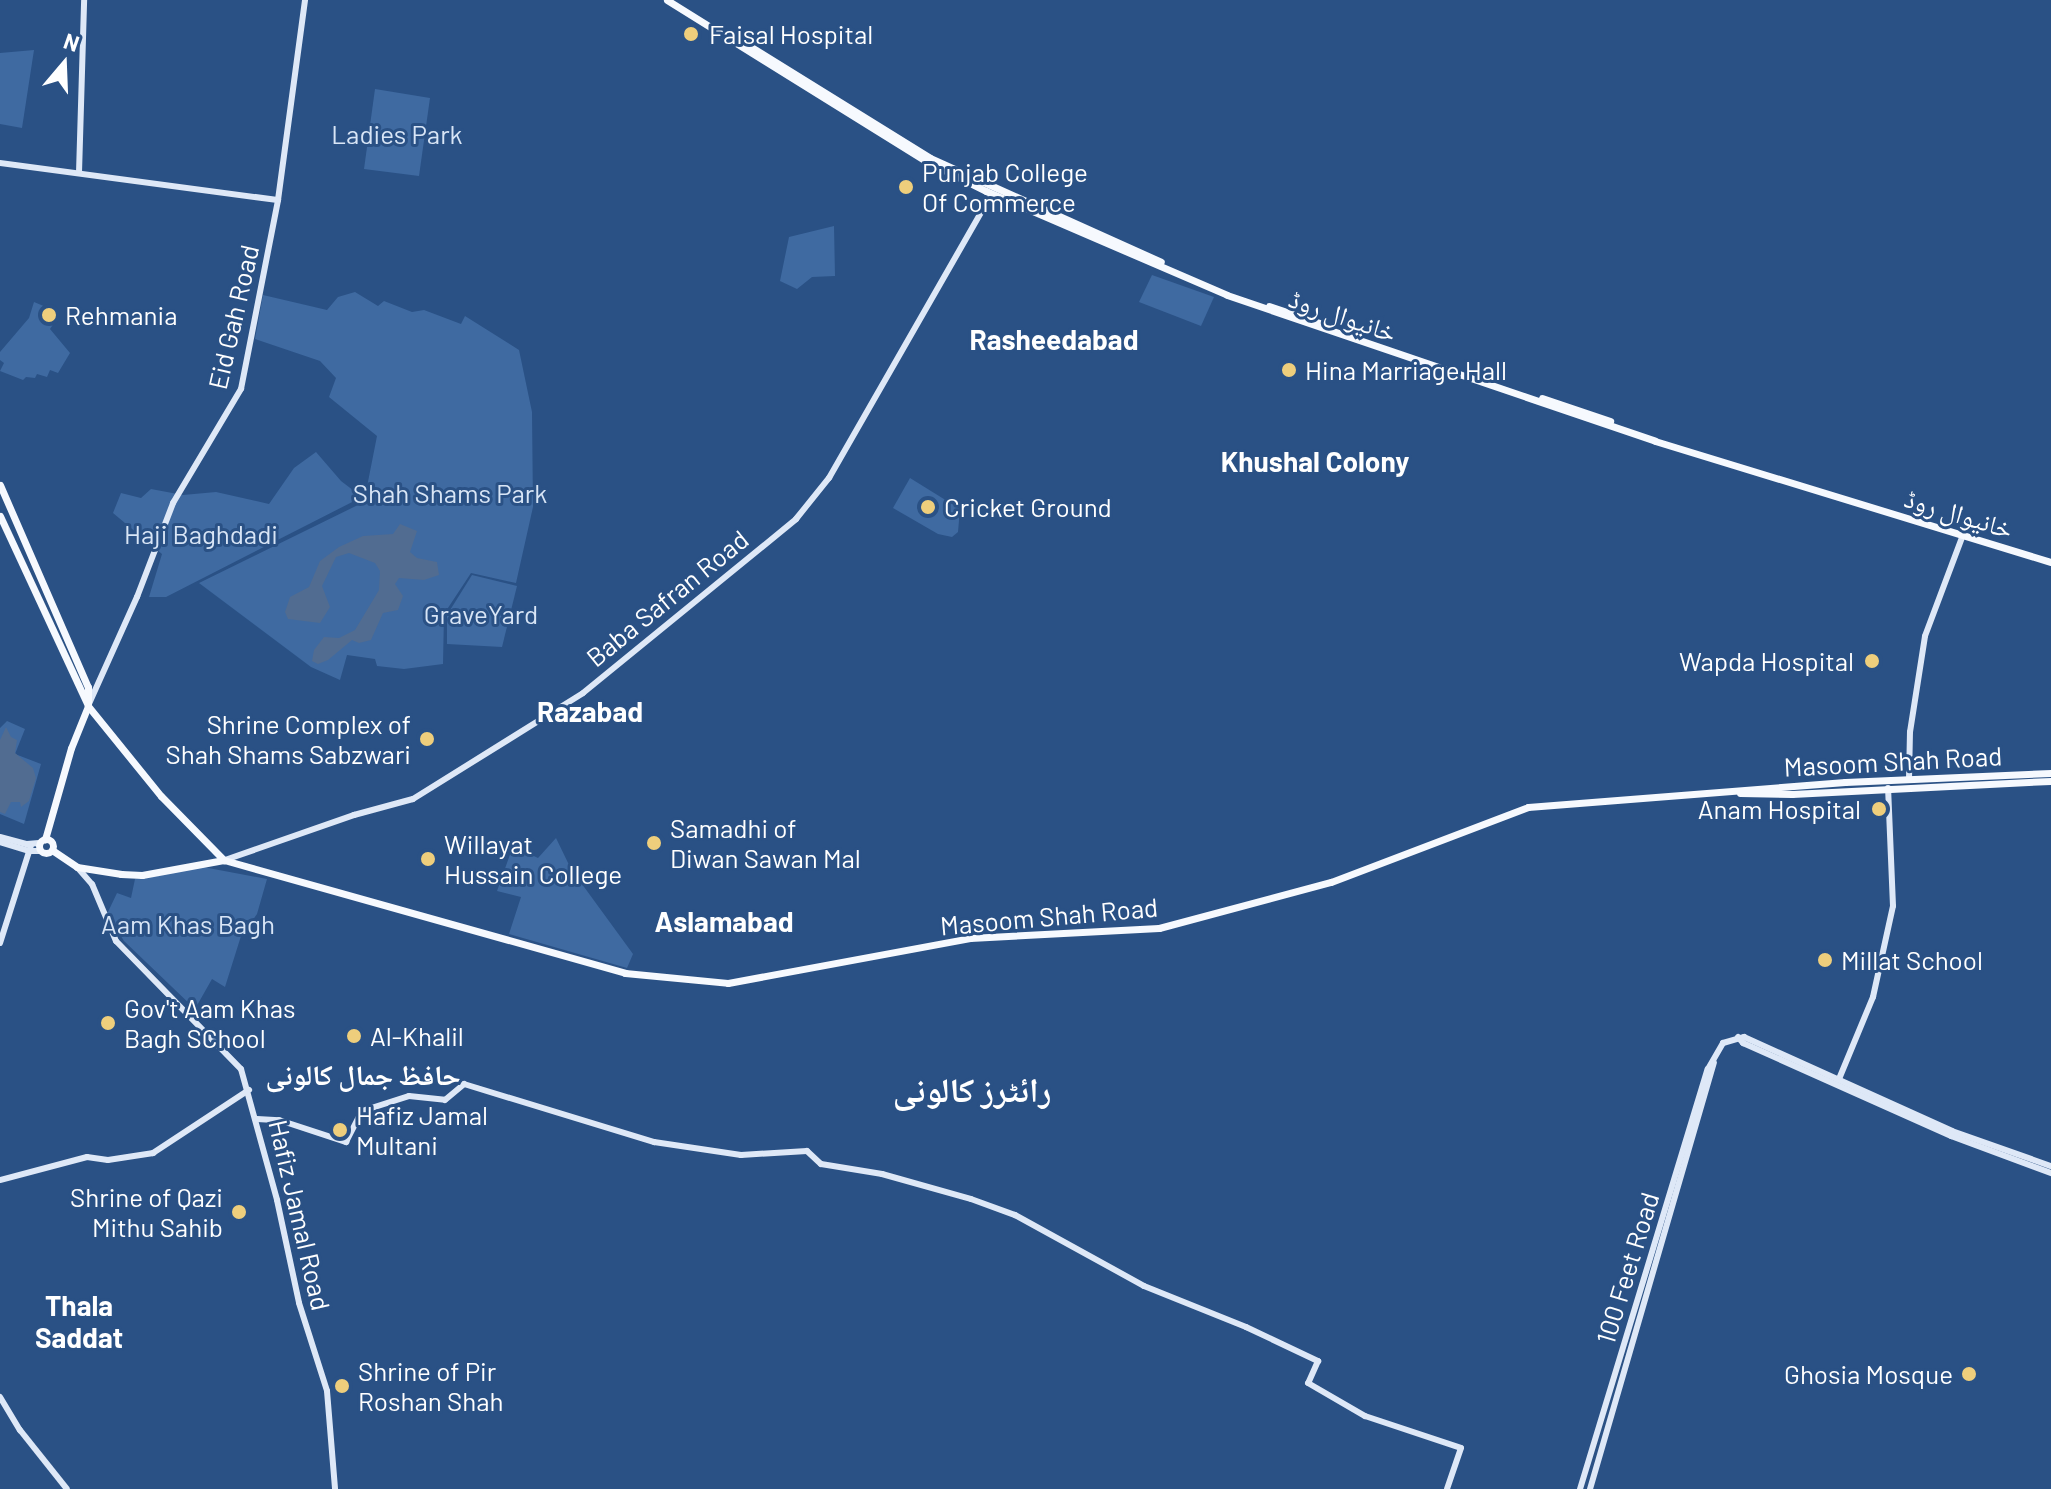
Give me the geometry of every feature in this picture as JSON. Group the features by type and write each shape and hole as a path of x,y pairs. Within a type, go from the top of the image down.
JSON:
{"main road":[{"path":"79,173 84,0"},
{"name":"Eid Gah Road","path":"88,706 137,597 173,503 241,389 278,200 305,0"},
{"name":"خانیوال روڈ","path":"667,0 924,160 986,191 1214,290 1655,441 2051,560"},
{"name":"خانیوال روڈ","path":"675,0 930,158 1205,282 1649,435 2051,560"},
{"path":"0,163 278,200"},
{"name":"Baba Safran Road","path":"224,860 354,815 413,799 555,714 796,519 829,478 989,199"},
{"path":"0,485 88,687 88,706 0,943"},
{"path":"0,516 88,706 161,796 224,860"},
{"path":"1909,779 1910,732 1925,636 1963,535"},
{"name":"Masoom Shah Road","path":"1845,786 1888,788 2051,773"},
{"name":"Masoom Shah Road","path":"77,867 142,875 224,860 625,973 728,983 970,938 1159,928 1331,882 1528,807 1909,779 2051,781"},
{"path":"1838,1082 1873,997 1893,906 1888,788"},
{"path":"0,839 52,850 77,867"},
{"path":"37,846 52,842 52,850"},
{"name":"Hafiz Jamal Road","path":"77,867 92,884 116,941 241,1069 257,1119 291,1273 327,1391 334,1443 335,1489"},
{"name":"100 Feet Road","path":"1580,1489 1708,1069 1723,1043 1738,1037 1952,1131 2051,1166"},
{"name":"100 Feet Road","path":"1590,1489 1693,1145 1715,1059"},
{"name":"100 Feet Road","path":"1838,1082 1951,1136 2051,1173"},
{"path":"257,1119 279,1120 346,1142 362,1111 409,1096 445,1100 464,1084 654,1142 741,1155 807,1151 821,1164 882,1174 971,1199 1015,1215 1144,1286 1246,1327 1318,1361 1308,1383 1365,1416 1461,1448 1447,1489"},
{"path":"0,1180 87,1157 108,1160 153,1153 249,1090"},
{"path":"0,1397 20,1430 67,1489"}],"green space":[{"path":"34,50 22,128 0,124 0,53"},
{"name":"Ladies Park","path":"375,89 430,98 419,176 364,169"},
{"path":"834,226 835,276 812,277 797,289 780,281 789,237"},
{"path":"1152,275 1214,297 1201,326 1139,302"},
{"name":"Shah Shams Park","path":"355,292 378,306 384,301 412,312 424,310 461,324 465,316 519,350 532,412 533,507 516,583 471,573 444,614 443,664 404,669 377,666 375,659 347,655 340,680 311,667 199,583 364,502 377,436 329,397 336,378 320,361 255,339 263,295 327,310 338,297"},
{"path":"34,302 46,307 43,319 54,323 50,329 70,353 58,373 50,370 47,377 37,374 35,378 26,377 23,380 0,371 4,363 0,360 0,352 29,318"},
{"name":"Haji Baghdadi","path":"316,452 341,481 362,497 166,597 149,597 162,554 113,513 121,493 141,498 151,489 183,495 216,492 269,504 294,468"},
{"path":"910,478 960,509 958,532 952,537 938,534 893,508"},
{"name":"GraveYard","path":"472,575 517,586 502,647 447,644 447,615"},
{"path":"7,721 25,729 15,754 41,764 24,824 0,814 0,728"},
{"path":"556,838 571,869 633,954 627,968 509,934 521,897 497,891 513,846 538,858"},
{"name":"Aam Khas Bagh","path":"203,867 267,879 257,914 252,921 246,920 225,987 212,979 195,1009 124,941 107,914 117,893 131,898 135,879"}],"shaded area":[{"path":"400,524 417,531 410,552 417,558 437,562 439,575 424,580 399,578 395,584 403,596 398,610 383,613 371,640 359,643 352,640 328,660 318,664 312,661 314,650 324,637 339,638 355,630 379,590 380,571 375,563 349,553 336,557 322,586 330,607 320,623 288,619 285,612 290,597 309,587 320,561 339,547 363,536 393,534"},
{"path":"6,727 11,737 17,740 15,753 33,768 36,778 29,801 21,807 20,802 11,802 5,814 0,812 0,740"}],"place":[{"name":"Faisal Hospital","path":"691,34"},
{"name":"Punjab College Of Commerce","path":"906,187"},
{"name":"Rehmania","path":"49,315"},
{"name":"Hina Marriage Hall","path":"1289,370"},
{"name":"Cricket Ground","path":"928,507"},
{"name":"Wapda Hospital","path":"1872,661"},
{"name":"Shrine Complex of Shah Shams Sabzwari","path":"427,739"},
{"name":"Anam Hospital","path":"1879,809"},
{"name":"Samadhi of Diwan Sawan Mal","path":"654,843"},
{"name":"Willayat Hussain College","path":"428,859"},
{"name":"Millat School","path":"1825,960"},
{"name":"Gov't Aam Khas Bagh SChool","path":"108,1023"},
{"name":"Al-Khalil","path":"354,1036"},
{"name":"Hafiz Jamal Multani","path":"340,1130"},
{"name":"Shrine of Qazi Mithu Sahib","path":"239,1212"},
{"name":"Ghosia Mosque","path":"1969,1374"},
{"name":"Shrine of Pir Roshan Shah","path":"342,1386"}],"district":[{"name":"Rasheedabad","path":"1054,339"},
{"name":"Khushal Colony","path":"1315,461"},
{"name":"Razabad","path":"590,711"},
{"name":"Aslamabad","path":"724,921"},
{"name":"حافظ جمال کالونی","path":"363,1074"},
{"name":"رائٹرز کالونی","path":"972,1089"},
{"name":"Thala Saddat","path":"79,1321"}]}
